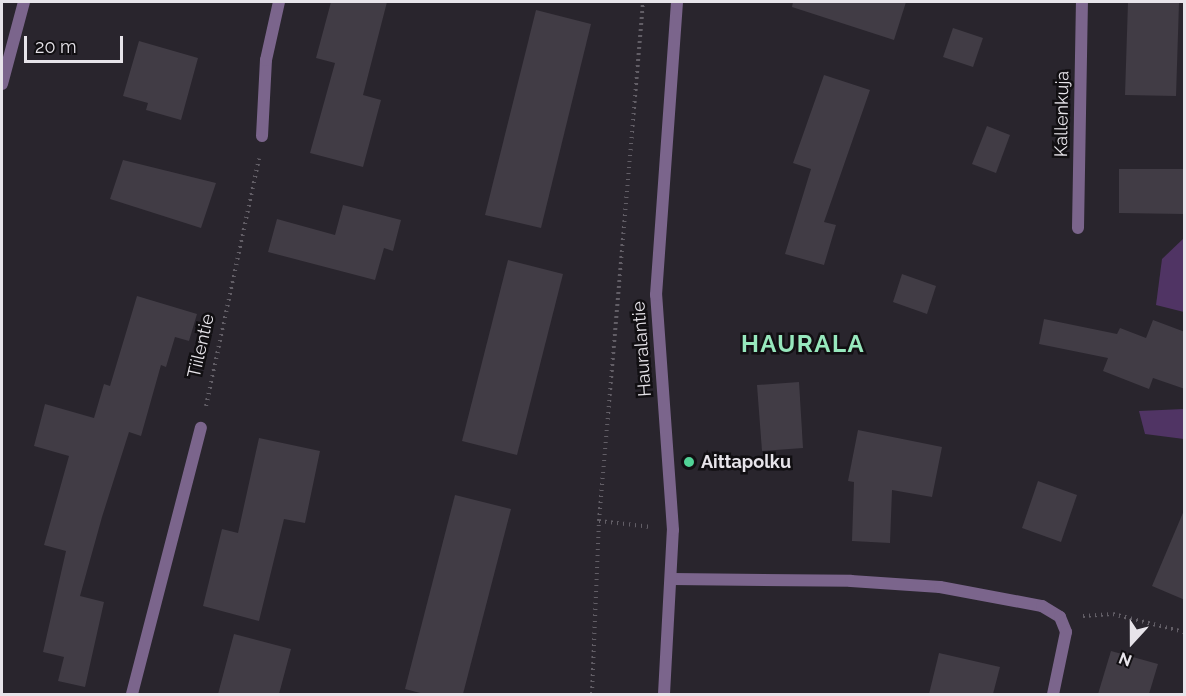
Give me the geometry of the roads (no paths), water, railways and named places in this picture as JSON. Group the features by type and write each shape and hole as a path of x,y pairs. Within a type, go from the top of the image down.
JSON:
{"street":[{"path":"2,84 24,2"},
{"path":"262,136 266,60 279,2"},
{"name":"Hauralantie","path":"664,694 673,530 656,295 677,2"},
{"name":"Kallenkuja","path":"1078,228 1082,2"},
{"path":"132,694 201,428"},
{"path":"672,579 940,587 1015,599 1060,617 1066,650 1053,694"}],"place":[{"name":"Aittapolku","path":"689,462"}],"district":[{"name":"HAURALA","path":"803,344"}]}
